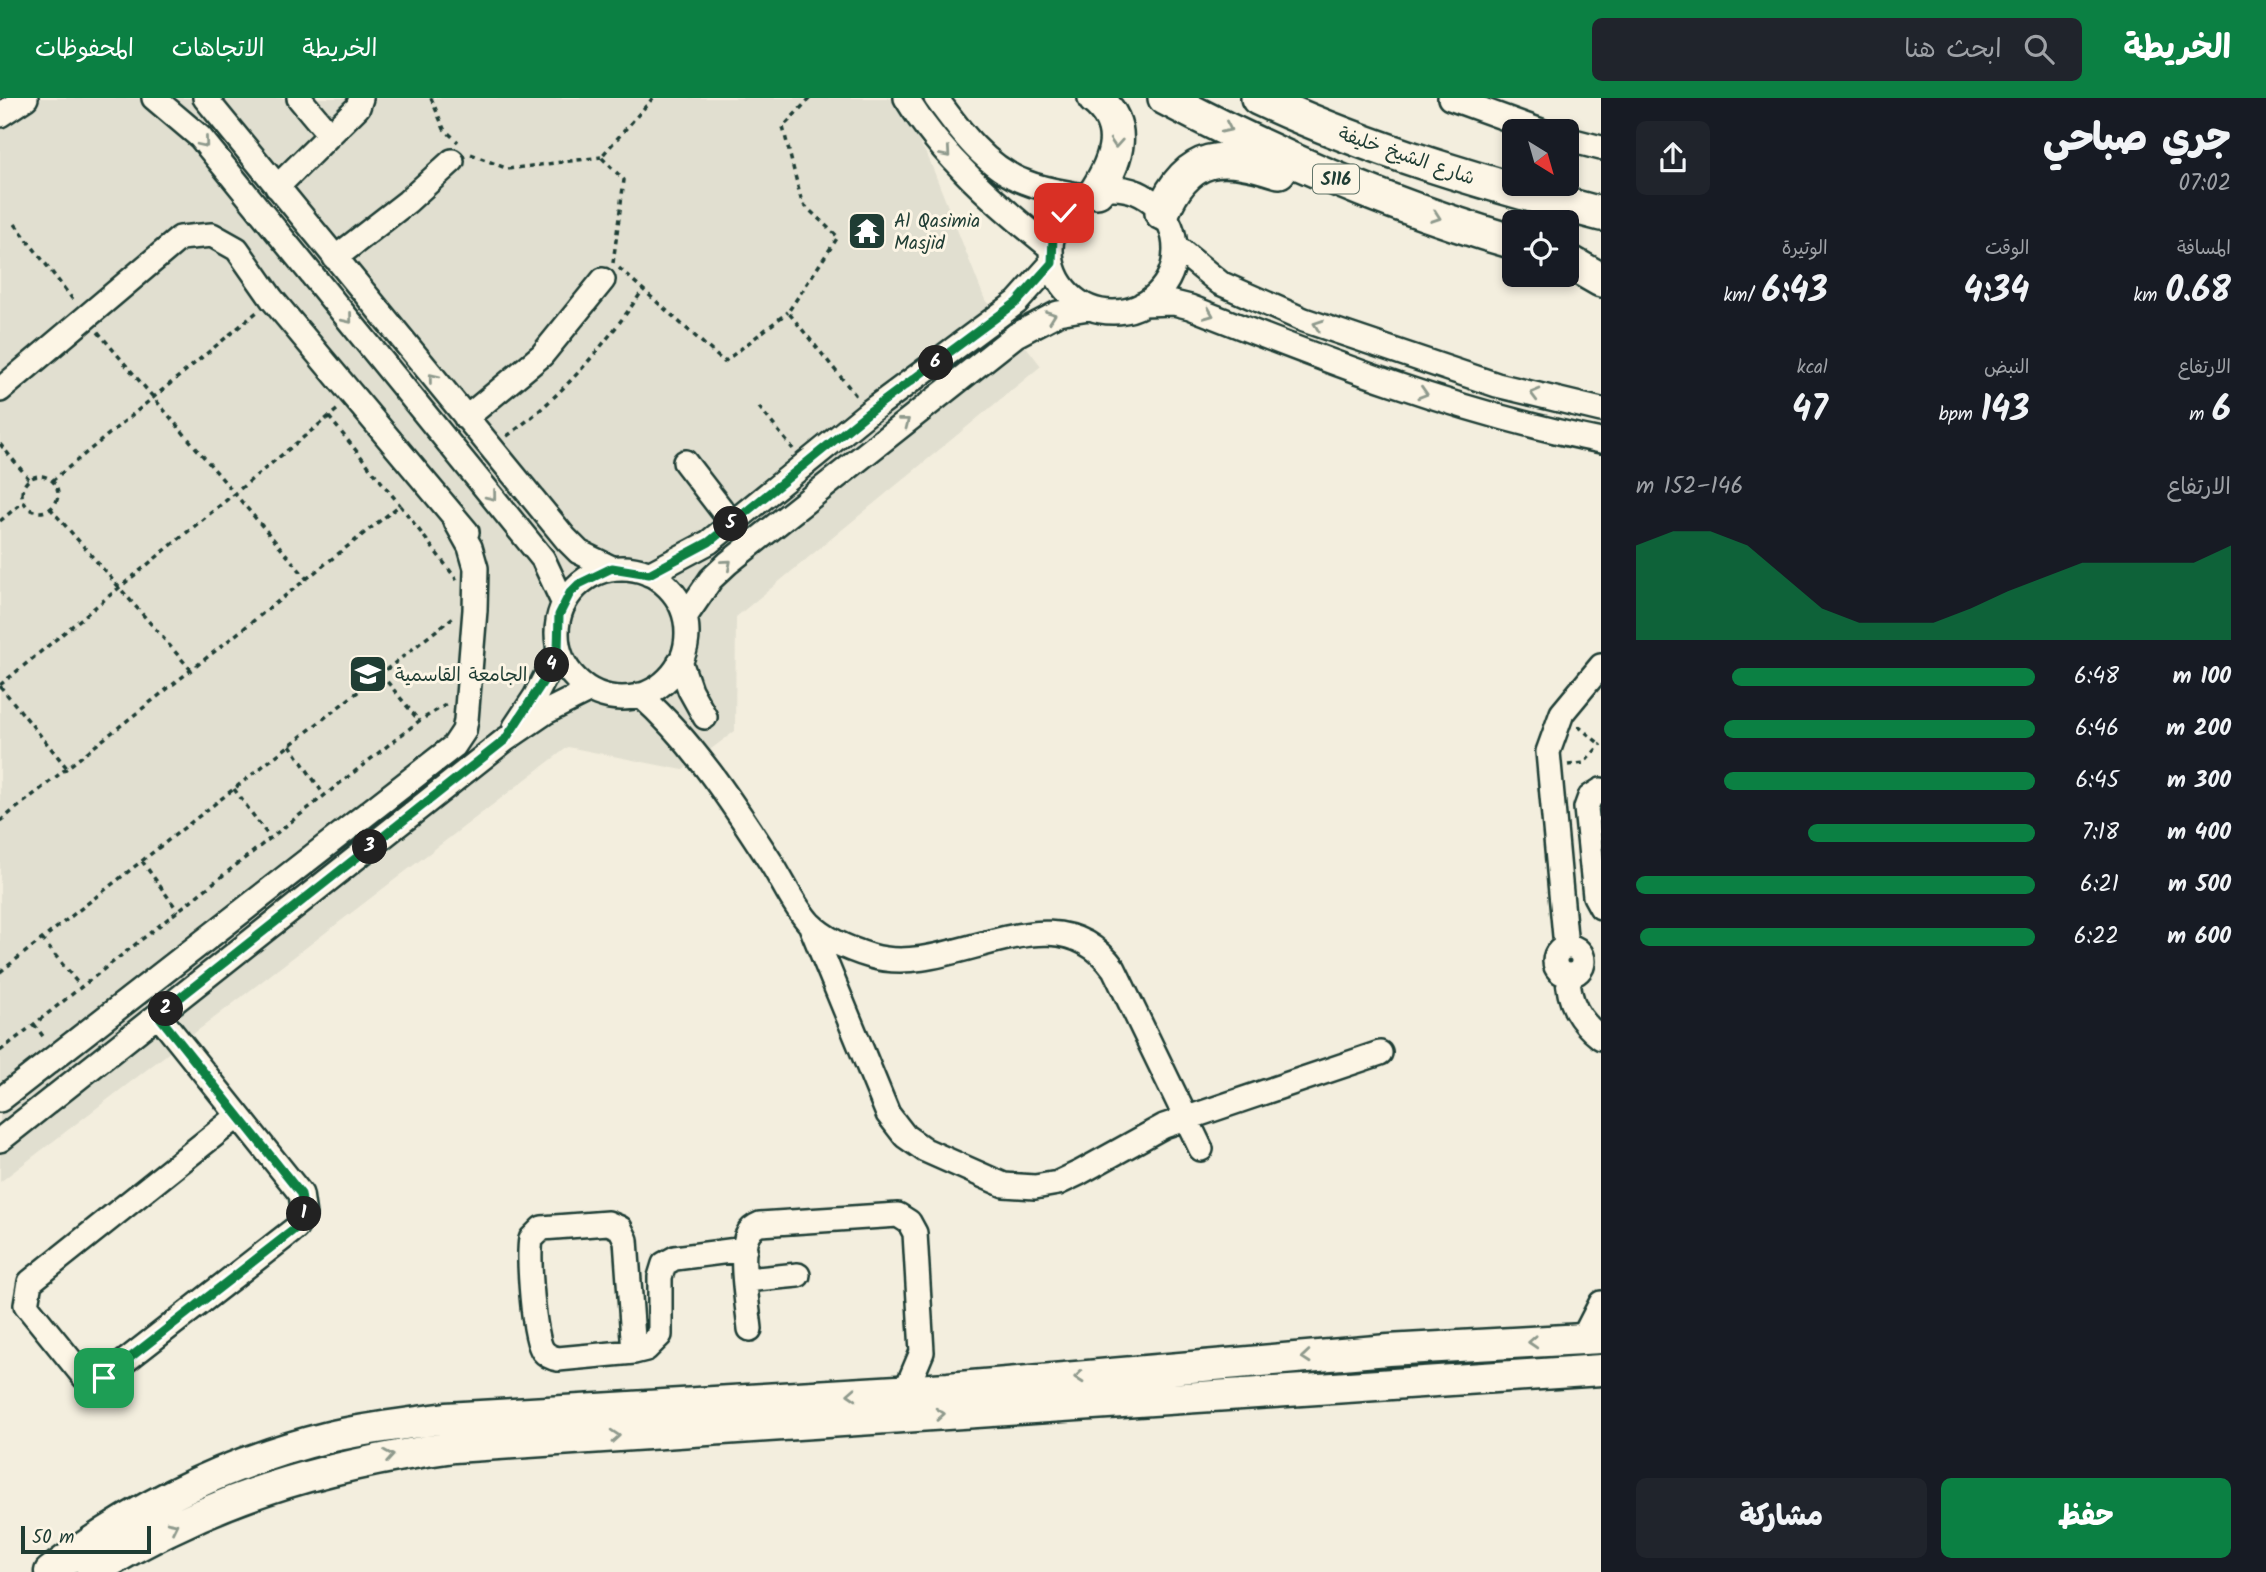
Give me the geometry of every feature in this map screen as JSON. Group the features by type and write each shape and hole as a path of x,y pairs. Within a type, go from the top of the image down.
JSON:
{"highway":[{"path":"1090,193 1112,165 1118,140 1113,118 1095,98"},
{"name":"S116","path":"1165,98 1328,176 1416,211 1502,238"},
{"name":"شارع الشيخ خليفة","path":"1258,98 1328,128 1436,166 1601,214"},
{"path":"1162,212 1176,185 1188,173 1211,161 1237,158 1300,177 1328,176"},
{"path":"1579,259 1601,262"},
{"path":"1579,270 1601,281"}],"main road":[{"path":"50,1572 113,1528 164,1498 222,1471 331,1437 446,1418 948,1388 1374,1351 1592,1339"},
{"path":"92,1572 170,1527 276,1484 333,1467 441,1449 1214,1394 1601,1370"}],"street":[{"path":"0,115 26,98"},
{"path":"154,98 200,137 525,537 552,573 564,604"},
{"path":"205,98 566,539 595,562 612,568 649,574 672,591 685,617 686,639 680,661 663,682 640,695 615,697 590,690 576,680 558,650"},
{"path":"299,98 330,135"},
{"path":"277,187 358,107 361,98"},
{"path":"906,98 932,137 964,172 1051,256 1065,290 1089,308"},
{"path":"936,98 968,139 1006,172 1026,183 1090,193 1133,192 1162,212 1175,246 1174,260 1164,286 1143,304"},
{"path":"1450,98 1508,119"},
{"path":"1579,142 1601,148"},
{"path":"335,258 400,209 460,152"},
{"path":"649,574 690,555 869,412 1017,302 1051,256 1057,224 1064,213 1090,193"},
{"path":"0,390 142,273 180,238 212,235 237,248 272,299 456,522 480,547 486,563 485,577 463,609 453,732 424,766 0,1100"},
{"path":"1175,246 1220,283 1304,320 1497,385 1601,410"},
{"path":"466,418 542,355 603,280"},
{"path":"685,617 711,579 728,563 1016,335 1050,315 1089,308 1116,312 1143,304 1190,307 1366,375 1489,413 1601,441"},
{"path":"685,462 732,523"},
{"path":"505,740 535,697 558,650 557,626 564,604 579,584 612,568"},
{"path":"680,661 690,690 705,717"},
{"path":"1601,666 1562,713 1548,752 1579,958 1568,988 1577,1014 1601,1038"},
{"path":"0,1140 505,740 546,712 590,690"},
{"path":"640,695 689,743 755,837 810,924 888,1114 905,1136 925,1150 1004,1185 1035,1187 1058,1182 1079,1173 1142,1136 1184,1119 1380,1053"},
{"path":"1601,790 1590,797 1586,808 1595,896 1601,907"},
{"path":"810,924 861,953 905,962 1035,933 1064,933 1087,942 1114,969 1184,1119 1201,1149"},
{"path":"158,1015 301,1194 305,1208 301,1222 104,1378 90,1379 80,1375 26,1305 30,1282 238,1116"},
{"path":"750,1329 745,1249 748,1232 760,1224 892,1214 904,1218 915,1233 922,1352 906,1390"},
{"path":"634,1352 626,1240 620,1228 608,1223 550,1226 536,1232 530,1247 537,1335 544,1352 558,1359 634,1352 646,1349 660,1335 660,1277 664,1264 675,1258 745,1249"},
{"path":"746,1280 798,1276"},
{"path":"1592,1339 1601,1303"},
{"path":"922,1352 948,1388"}],"path":[{"path":"431,98 444,129 460,152 508,169 601,157 653,98"},
{"path":"601,157 624,180 612,261 724,362 788,312 838,237 802,202 783,127 810,98"},
{"path":"15,224 87,318 307,579"},
{"path":"490,447 519,427 570,383 607,340 643,290"},
{"path":"52,481 272,299"},
{"path":"788,312 869,412"},
{"path":"67,768 0,685 353,397"},
{"path":"328,417 458,582"},
{"path":"0,444 29,479"},
{"path":"41,475 52,481 58,492 50,508 38,512 23,502 22,489 29,479 41,475"},
{"path":"0,521 23,502"},
{"path":"0,821 400,505"},
{"path":"50,508 191,670"},
{"path":"455,627 463,609"},
{"path":"0,972 463,609"},
{"path":"381,674 419,721"},
{"path":"0,1051 419,721 447,704 457,693"},
{"path":"1562,713 1601,744 1577,766 1562,763"},
{"path":"290,745 324,795"},
{"path":"233,789 270,838"},
{"path":"142,861 178,911"},
{"path":"42,939 81,988"}],"shaded area":[{"name":"الجامعة القاسمية","path":"0,98 894,98 929,159 985,300 1001,314 1041,366 736,617 735,731 683,770 568,747 0,1182"}],"place":[{"name":"Al Qasimia Masjid","path":"867,231"},
{"name":"الجامعة القاسمية","path":"368,674"}],"route":[{"path":"104,1378 296,1228 304,1215 304,1200 301,1194 158,1015 505,740 548,674 558,650 559,615 570,593 579,584 612,568 649,574 690,555 709,542 869,412 1017,302 1052,263 1053,236 1064,213"}]}
